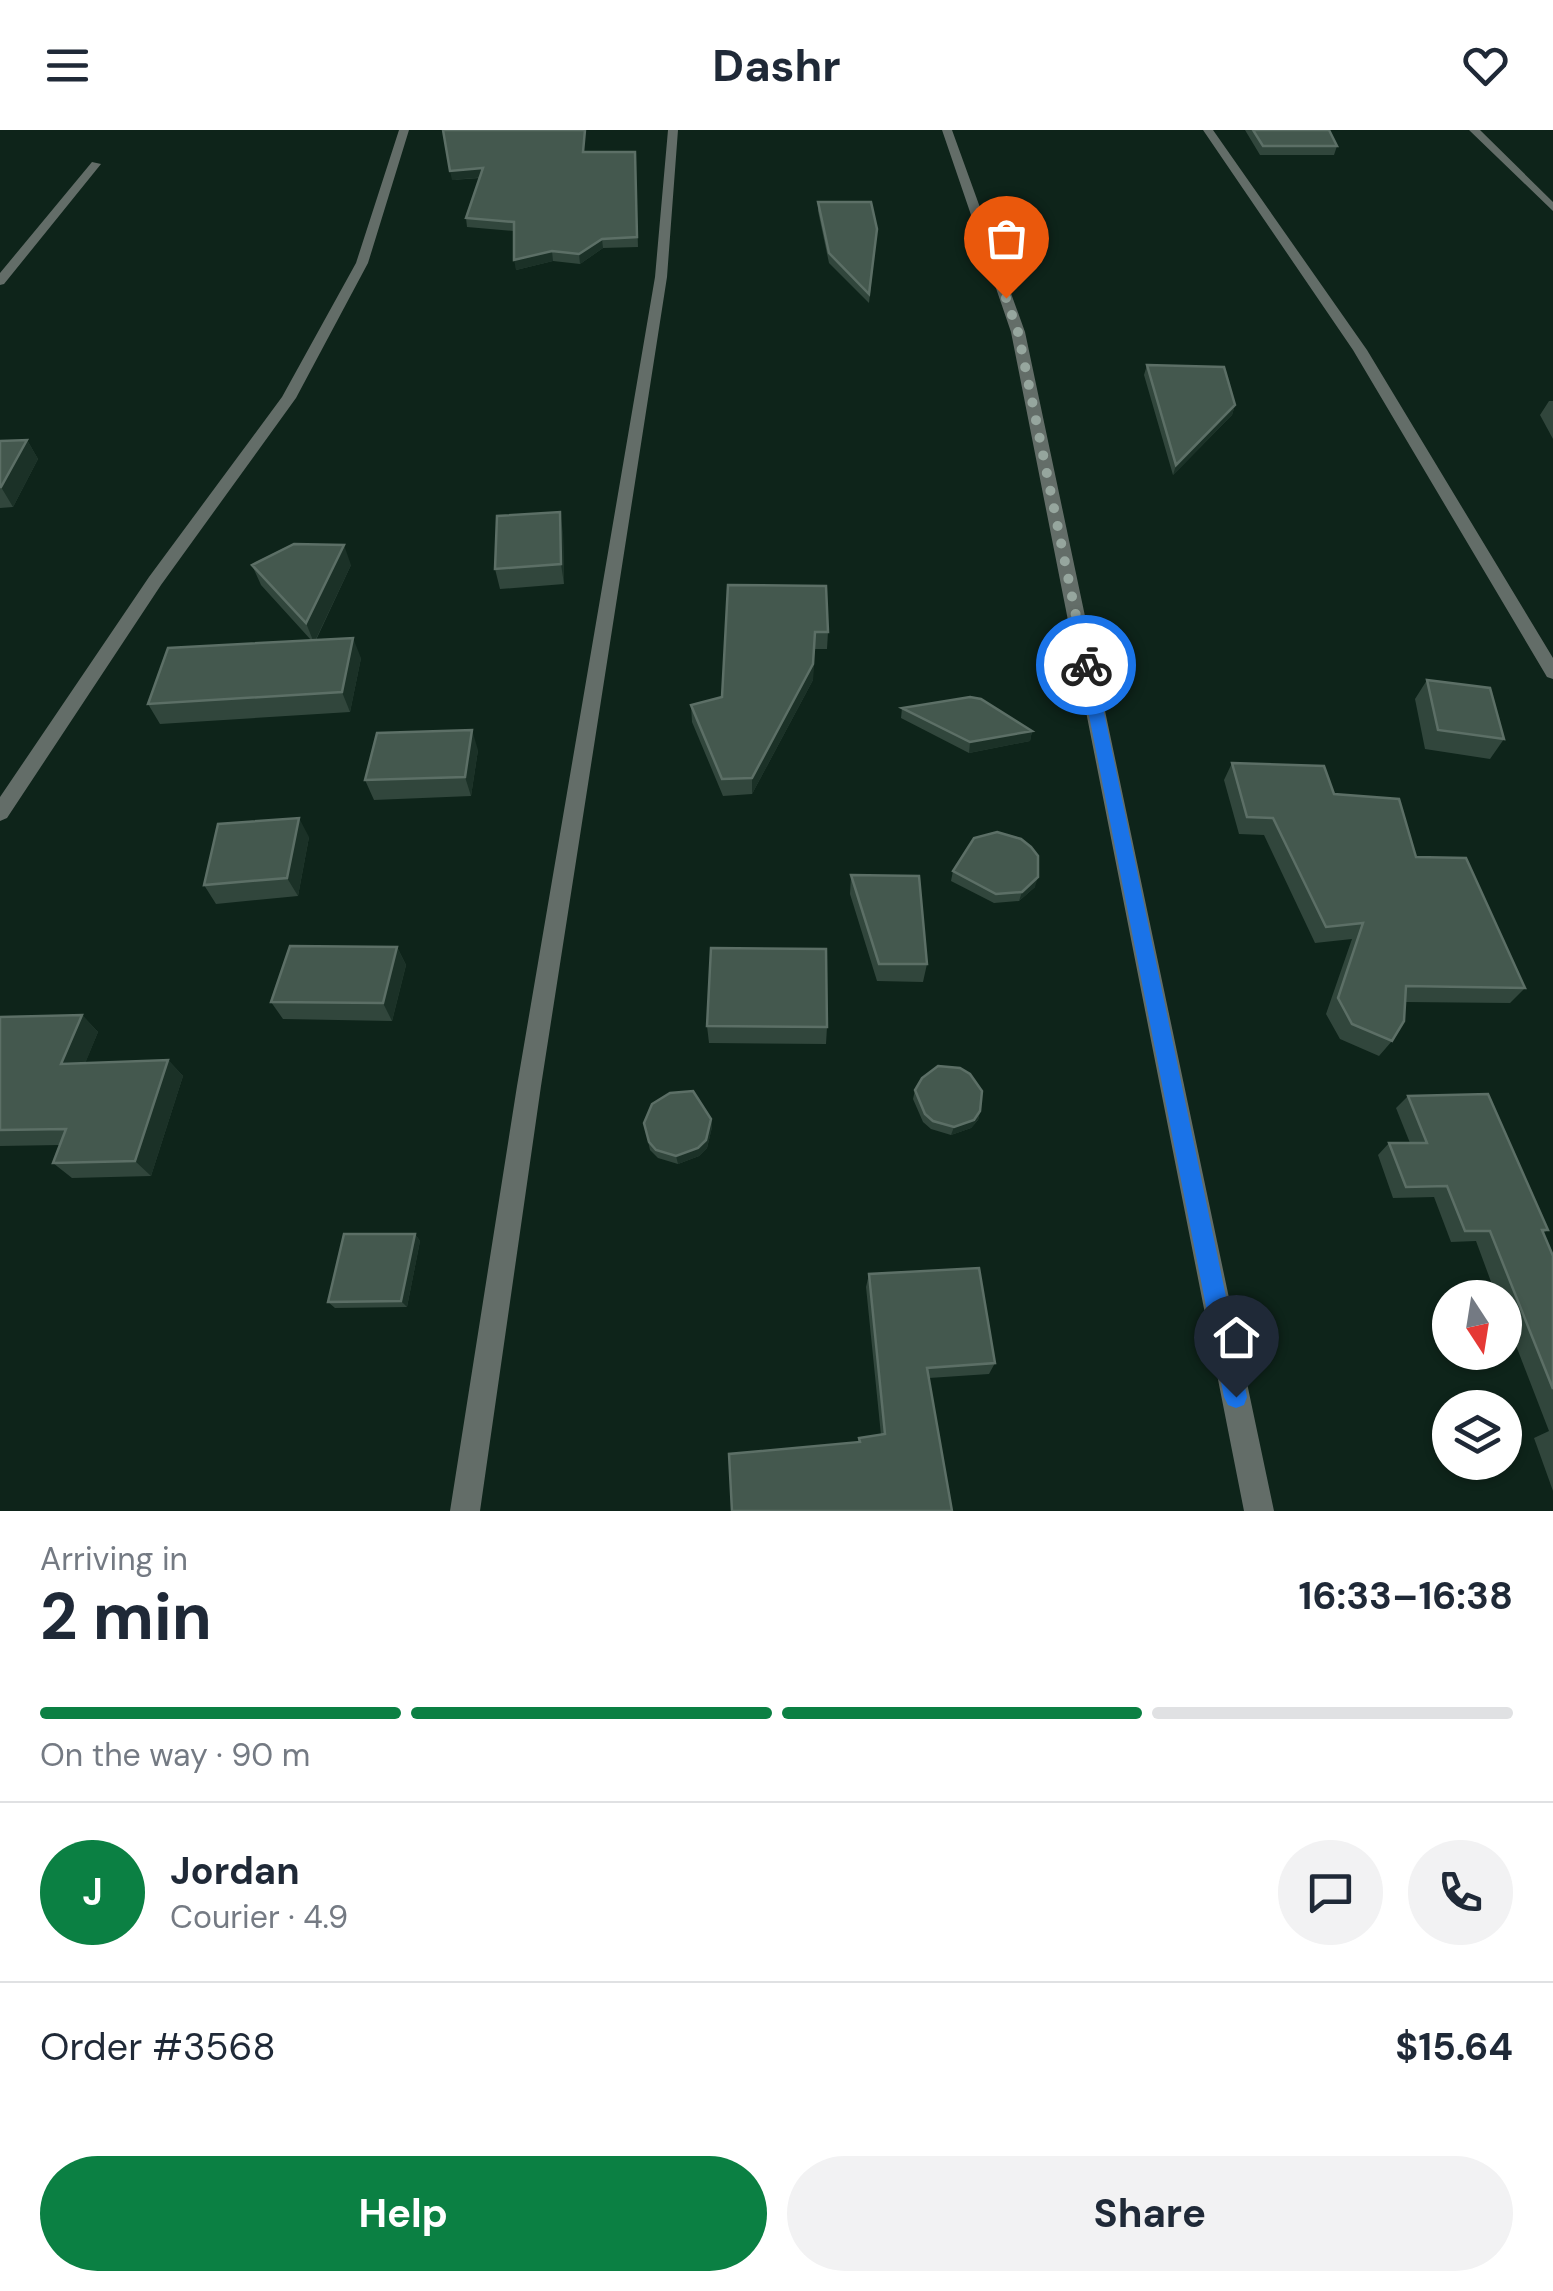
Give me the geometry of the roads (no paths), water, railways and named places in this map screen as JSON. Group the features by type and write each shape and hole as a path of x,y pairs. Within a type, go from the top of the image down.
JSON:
{"street":[{"path":"0,813 155,581 289,398 362,263 404,130"},
{"path":"465,1511 529,1086 661,276 673,130"},
{"path":"946,130 1018,332 1259,1511"},
{"path":"1208,130 1360,350 1553,673"},
{"path":"1474,130 1553,208"},
{"path":"0,281 96,164"}]}
